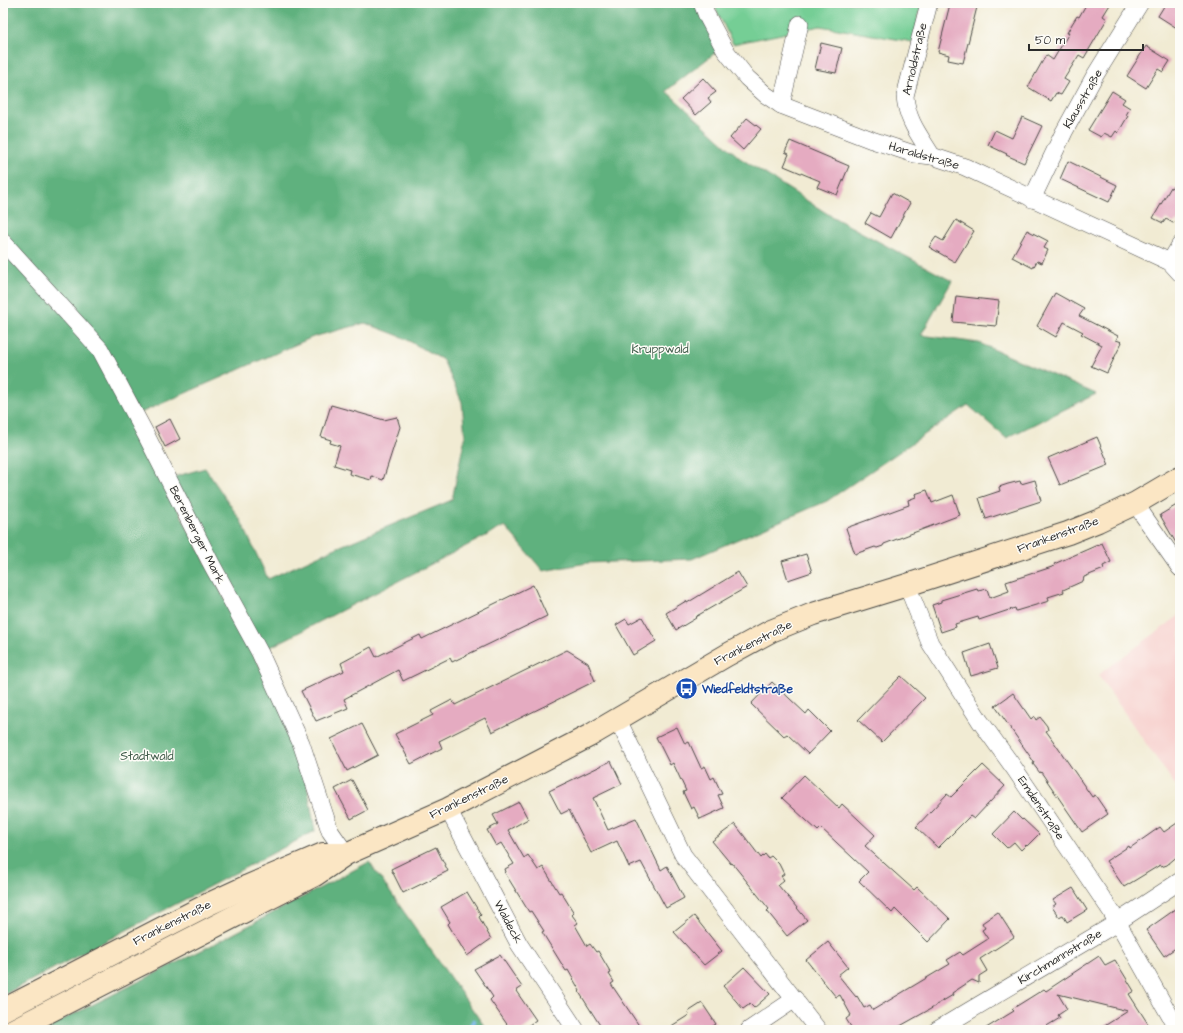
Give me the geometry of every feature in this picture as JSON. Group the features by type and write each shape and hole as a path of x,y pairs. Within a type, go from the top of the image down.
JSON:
{"main road":[{"name":"Frankenstraße","path":"12,1030 315,875 346,854 448,809 589,736 771,630 813,614 1068,533 1136,503 1180,477"},
{"name":"Frankenstraße","path":"3,1010 209,904 248,886 324,854 346,854"}],"street":[{"name":"Haraldstraße","path":"702,3 707,16 725,50 747,78 780,105 872,140 914,154 932,156 965,168 1175,268"},
{"name":"Arnoldstraße","path":"929,3 905,96 906,108 910,120 932,156"},
{"name":"Klausstraße","path":"1032,199 1064,132 1094,77 1140,3"},
{"path":"780,105 800,24"},
{"name":"Berenberger Mark","path":"3,242 100,349 146,435 212,565 260,653 302,743 330,831 346,854"},
{"path":"1175,268 1180,245"},
{"path":"1136,503 1142,515 1180,568"},
{"name":"Emdenstraße","path":"907,585 930,643 980,721 1014,768 1118,922 1178,1030"},
{"path":"618,720 683,855 818,1030"},
{"name":"Waldeck","path":"448,809 519,944 576,1030"},
{"name":"Kirchmannstraße","path":"937,1030 1118,922 1180,881"},
{"path":"749,1030 795,999"}],"shaded area":[{"path":"1180,615 1180,792 1098,675"}],"green space":[{"name":"Kruppwald","path":"3,3 696,3 720,49 666,91 740,158 831,216 952,281 921,335 979,343 1096,394 1006,438 968,405 827,501 692,559 587,563 543,571 505,526 261,652 170,478 205,468 241,521 268,579 331,550 452,500 465,436 462,402 443,360 402,337 365,323 313,337 138,414 103,348 3,239"},
{"path":"713,3 922,3 913,42 820,26 733,44"},
{"name":"Stadtwald","path":"3,244 96,352 300,743 315,831 3,995"},
{"path":"369,862 487,1030 42,1030 216,943"}],"building":[{"path":"955,3 978,3 963,63 948,60 949,55 938,52 950,4 955,6"},
{"path":"1087,3 1111,3 1103,16 1107,19 1084,58 1079,55 1064,79 1069,82 1061,95 1056,93 1051,101 1028,87 1046,55 1053,60 1069,33 1067,33 1072,24 1077,16 1079,17"},
{"path":"1166,3 1173,3 1180,7 1180,30 1158,16"},
{"path":"821,43 842,48 836,73 815,69"},
{"path":"1146,46 1170,61 1163,72 1158,69 1146,88 1127,76"},
{"path":"703,78 716,92 708,98 711,102 696,115 681,99"},
{"path":"1112,91 1125,99 1122,103 1130,108 1126,115 1128,116 1118,133 1116,131 1112,137 1104,133 1101,137 1088,130"},
{"path":"1022,117 1042,126 1024,163 988,145 995,130 1012,138"},
{"path":"747,118 761,129 743,150 730,138"},
{"path":"790,141 849,166 837,195 817,187 820,181 784,166 789,154 785,152"},
{"path":"1068,161 1117,185 1109,202 1060,179"},
{"path":"1171,187 1180,192 1180,217 1178,221 1173,223 1166,219 1163,223 1153,218"},
{"path":"892,193 910,203 891,238 865,223 871,213 879,217"},
{"path":"956,220 974,231 955,262 929,247 936,237 943,241"},
{"path":"1027,230 1048,241 1044,248 1048,250 1042,263 1037,261 1033,268 1012,257"},
{"path":"1055,293 1084,309 1079,316 1118,336 1116,340 1122,342 1107,373 1091,366 1102,345 1081,334 1083,332 1064,322 1056,337 1037,326"},
{"path":"956,296 999,301 996,326 953,322"},
{"path":"331,405 384,420 397,417 400,427 383,480 372,476 371,480 349,474 350,470 334,465 340,446 330,443 331,440 321,437"},
{"path":"170,419 180,439 165,447 155,427"},
{"path":"1097,437 1109,465 1060,485 1048,458"},
{"path":"1035,480 1041,501 986,519 979,498 1000,491 999,487 1008,484 1020,481 1021,484"},
{"path":"927,490 932,503 953,495 960,515 884,544 883,546 877,548 875,547 855,554 846,528 909,505 908,500 916,497 915,494"},
{"path":"1180,503 1180,550 1160,515"},
{"path":"1102,543 1111,562 1103,566 1104,569 1084,577 1083,581 1063,590 1064,592 1048,597 1049,601 1016,611 1015,608 979,620 978,617 955,624 956,627 941,632 932,605 941,602 941,600 977,589 978,591 987,589 990,598 1009,591 1006,582 1055,566 1054,564"},
{"path":"806,554 812,572 788,580 782,561"},
{"path":"738,572 747,587 695,617 696,618 676,630 666,613 686,601 687,603"},
{"path":"533,585 547,616 452,662 450,658 403,681 398,670 344,699 348,708 316,721 301,691 344,671 341,663 371,647 376,657 420,635 422,639"},
{"path":"642,617 656,641 633,655 616,625 626,619 629,624"},
{"path":"990,644 998,668 971,676 964,653"},
{"path":"567,650 588,663 595,681 492,732 485,718 439,741 442,748 411,764 395,734 433,715 431,711 452,700 455,705"},
{"path":"901,676 925,698 882,742 858,720"},
{"path":"772,682 806,714 809,710 830,731 808,754 787,734 784,736 751,704"},
{"path":"1013,693 1031,719 1034,716 1036,720 1040,717 1047,726 1048,730 1046,731 1092,797 1095,795 1108,814 1082,832 1041,772 1040,773 1033,764 1034,762 995,706"},
{"path":"362,724 378,755 347,771 331,739"},
{"path":"677,727 685,744 689,742 701,768 705,766 711,779 714,777 722,794 718,795 724,808 700,819 694,807 691,809 683,792 686,791 673,763 670,765 656,737"},
{"path":"611,761 622,784 593,798 608,830 636,818 661,870 667,866 684,898 666,908 641,862 629,867 617,841 591,853 569,810 561,814 549,791"},
{"path":"983,765 1005,786 974,819 970,816 938,848 916,827 947,794 951,797"},
{"path":"804,775 839,808 842,804 875,835 865,846 914,890 917,887 950,919 928,942 895,909 892,913 859,881 868,872 821,828 818,831 782,798"},
{"path":"352,780 368,810 351,819 335,789"},
{"path":"519,802 528,819 508,830 524,858 528,855 538,870 543,867 559,893 561,892 574,913 572,915 578,923 575,925 587,946 590,944 596,952 598,951 611,973 609,974 614,982 611,984 642,1030 603,1030 579,992 580,991 568,970 566,971 542,932 544,931 531,911 529,912 505,873 505,869 514,864 501,843 496,846 487,830 498,824 493,815"},
{"path":"1014,812 1039,834 1021,850 1014,842 1007,848 993,834"},
{"path":"1180,821 1180,854 1167,865 1161,867 1160,865 1124,887 1106,861 1129,846 1130,848 1160,827 1164,832"},
{"path":"735,824 761,858 765,854 768,858 771,856 779,864 784,874 781,876 784,880 778,885 807,920 787,936 767,911 769,909 712,841"},
{"path":"436,847 448,871 403,893 391,869"},
{"path":"1073,888 1087,910 1067,922 1063,915 1059,917 1052,907 1056,904 1053,900"},
{"path":"467,892 481,915 479,917 491,939 467,956 448,924 450,922 441,907"},
{"path":"1180,906 1180,945 1164,956 1146,930"},
{"path":"998,912 1014,937 980,959 987,971 979,976 979,983 972,980 936,1006 893,1030 853,1030 846,1019 851,1015 840,995 836,997 806,960 828,942 848,967 838,975 856,997 857,996 864,1008 870,1005 873,1010 950,964 947,960 960,952 963,955 988,939 982,930 985,928 982,923"},
{"path":"694,916 722,951 704,965 674,932"},
{"path":"500,955 522,987 516,991 536,1020 522,1030 511,1030 490,1000 493,997 474,969"},
{"path":"1099,956 1105,965 1115,960 1134,991 1129,994 1152,1030 1098,1030 1128,1011 1058,994 1067,1009 1058,1015 1060,1018 1040,1030 983,1030 1014,1011 1012,1009 1044,989 1046,991"},
{"path":"744,967 770,994 754,1008 750,1004 743,1009 723,986"},
{"path":"702,1003 716,1024 707,1030 665,1030 689,1015 688,1012"}],"waterway":[{"path":"468,1030 474,1021"}],"place":[{"name":"Wiedfeldtstraße","path":"687,689"}]}
